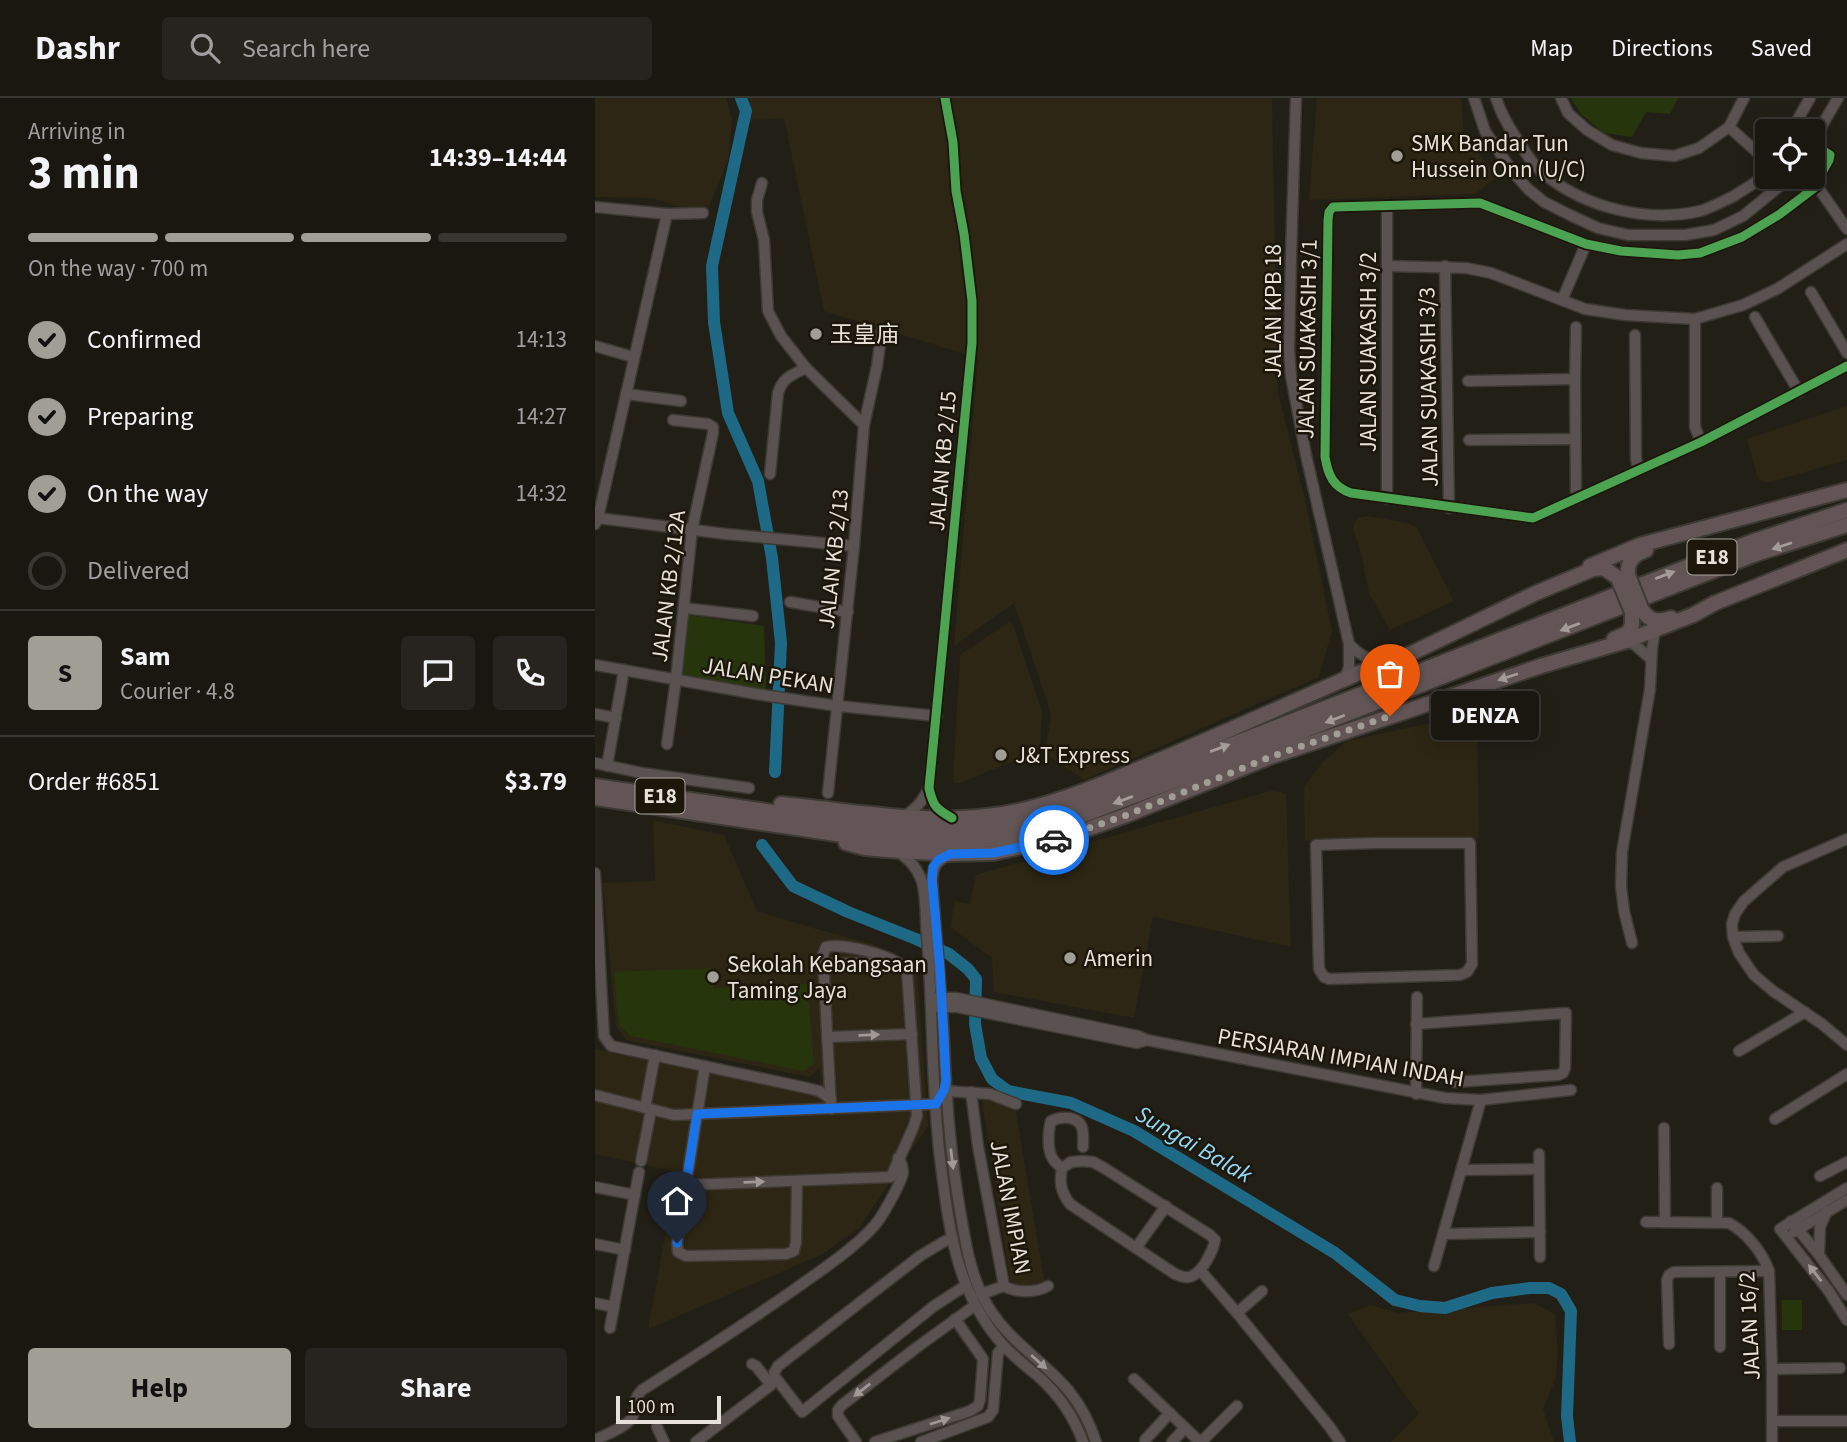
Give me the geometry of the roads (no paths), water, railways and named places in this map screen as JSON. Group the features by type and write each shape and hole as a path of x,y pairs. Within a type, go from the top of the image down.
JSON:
{"highway":[{"path":"1253,736 1260,727 1269,722 1389,667 1409,654 1614,555 1640,545 1847,490"},
{"name":"E18","path":"595,786 862,825 957,829 990,826 1053,812 1751,542 1847,510"},
{"name":"E18","path":"595,798 862,838 957,842 1013,836 1057,825 1756,554 1847,525"},
{"path":"1623,577 1630,561 1637,554 1699,530"},
{"path":"1636,610 1652,620 1663,621 1847,550"},
{"path":"1536,593 1593,569 1604,568 1623,577 1636,610 1628,633 1574,657"},
{"path":"824,833 844,843 865,848 950,854 993,853 1062,838 1127,815 1270,757 1541,666 1626,641 1693,615 1715,603"},
{"path":"726,805 767,803 903,817 952,818 1017,811 1086,789 1190,747 1385,661 1409,654"}],"street":[{"name":"JALAN KB 2/15","path":"929,788 972,343 972,301 946,98"},
{"name":"JALAN KPB 18","path":"1296,98 1289,350 1291,376 1349,644 1349,667 1343,680"},
{"path":"1474,98 1485,131 1512,171 1528,189 1544,202 1598,228 1627,235 1685,235 1714,230 1743,216 1776,189"},
{"path":"1496,98 1506,122 1542,172 1585,200 1617,210 1679,215 1703,210 1725,201 1755,182"},
{"path":"1561,98 1568,113 1587,130 1612,145 1641,153 1674,156 1699,148 1729,127 1744,98"},
{"path":"1798,119 1810,98"},
{"path":"1825,121 1838,98"},
{"path":"1729,127 1755,150"},
{"path":"1825,151 1830,155 1825,169"},
{"path":"762,183 757,212 764,240 768,311 781,336 806,368 865,425"},
{"name":"JALAN SUAKASIH 3/1","path":"1813,189 1780,214 1742,237 1700,253 1678,254 1632,252 1586,244 1480,203 1333,207 1329,212 1325,457 1335,485 1342,490 1387,499 1533,518 1700,442 1847,366"},
{"path":"1819,189 1847,229"},
{"name":"JALAN SUAKASIH 3/2","path":"1387,205 1387,499"},
{"path":"595,208 667,214 703,213"},
{"path":"667,214 597,521 854,546"},
{"path":"1562,300 1586,244"},
{"path":"1387,266 1466,268 1491,273 1585,309 1625,315 1695,319 1743,305 1777,289 1847,244"},
{"name":"JALAN SUAKASIH 3/3","path":"1444,266 1450,508"},
{"path":"1811,292 1847,353"},
{"path":"1755,317 1799,392"},
{"path":"1695,319 1695,428 1700,442"},
{"path":"1576,327 1576,499"},
{"name":"JALAN KB 2/13","path":"828,793 865,425 882,330"},
{"path":"1635,335 1636,458 1639,471"},
{"path":"595,346 633,357"},
{"path":"770,474 781,383 806,368"},
{"path":"1468,381 1574,379"},
{"path":"626,394 681,401"},
{"name":"JALAN KB 2/12A","path":"667,744 692,530 713,433 713,427 708,424 673,420"},
{"path":"1469,440 1575,439"},
{"path":"790,602 848,612"},
{"path":"684,608 753,616"},
{"path":"1632,943 1623,898 1621,860 1650,689 1655,630"},
{"path":"1626,641 1651,659"},
{"path":"1349,644 1367,659 1385,661"},
{"name":"JALAN PEKAN","path":"595,664 756,694 937,716"},
{"path":"607,765 624,670"},
{"path":"595,714 616,718"},
{"path":"595,763 642,773 750,788"},
{"path":"929,788 932,803 939,811 952,818"},
{"path":"903,817 923,802 929,788"},
{"path":"1376,839 1470,843 1472,964 1467,972 1460,975 1324,977 1319,969 1316,845 1376,839"},
{"path":"1847,839 1783,867 1744,901 1732,924 1739,953 1754,975 1847,1045"},
{"path":"897,851 908,858 922,882 931,932 949,1127 964,1237 976,1281 997,1320 1068,1390 1080,1406 1096,1442"},
{"path":"931,932 933,867 938,860 950,854"},
{"path":"595,876 599,1001 604,1036 611,1046 819,1091 831,1104"},
{"path":"1733,937 1778,936"},
{"path":"686,1185 891,1177 917,1116 907,971 897,962 863,950 836,945 826,947 823,955 831,1104"},
{"path":"823,964 897,962"},
{"path":"1416,1094 1417,998"},
{"path":"937,1003 936,1127 953,1239 965,1286 974,1306 1004,1346 1059,1399 1070,1414 1083,1442"},
{"name":"PERSIARAN IMPIAN INDAH","path":"937,1003 957,1003 1138,1036 1147,1040 1445,1098 1481,1100 1571,1090"},
{"path":"1739,1051 1805,1012"},
{"path":"1416,1024 1566,1013 1563,1073 1455,1082"},
{"path":"827,1037 912,1034"},
{"path":"610,1328 640,1167 655,1055"},
{"path":"705,1066 677,1243 678,1252 686,1255 786,1254 794,1251 797,1181"},
{"path":"1775,1118 1847,1074"},
{"path":"807,1088 818,1086 829,1079"},
{"path":"936,1104 946,1080"},
{"path":"946,1091 990,1094 1016,1104"},
{"name":"JALAN IMPIAN","path":"971,1092 978,1146 1004,1286 1011,1290 1040,1291 1048,1286"},
{"path":"595,1095 674,1115 831,1104 936,1104 943,1112 949,1127"},
{"path":"1434,1266 1481,1100"},
{"path":"1062,1168 1051,1156 1051,1121 1065,1118 1080,1123 1083,1129 1083,1147"},
{"path":"1664,1128 1665,1222"},
{"path":"1539,1154 1540,1257"},
{"path":"595,1440 628,1423 633,1416 636,1396 642,1390 813,1277 862,1237 877,1223 900,1181 903,1172 898,1158"},
{"path":"1071,1162 1093,1162 1210,1235 1215,1240 1214,1247 1200,1270 1191,1277 1175,1274 1070,1204 1062,1194 1062,1168 1071,1162"},
{"path":"1820,1176 1847,1162"},
{"path":"1462,1170 1539,1169"},
{"path":"595,1187 635,1195"},
{"path":"1717,1188 1717,1222"},
{"path":"1847,1188 1783,1233 1828,1290 1847,1320"},
{"path":"1794,1225 1847,1200"},
{"path":"1136,1248 1166,1206"},
{"path":"1819,1255 1820,1227 1827,1211"},
{"name":"JALAN 16/2","path":"1646,1222 1729,1223 1739,1228 1764,1258 1769,1271 1772,1442"},
{"path":"1794,1225 1847,1295"},
{"path":"1444,1234 1540,1232"},
{"path":"953,1239 920,1256 778,1366 774,1373 776,1381 802,1412 934,1306 965,1286"},
{"path":"595,1244 625,1250"},
{"path":"1200,1270 1237,1312 1340,1442"},
{"path":"1669,1344 1669,1275 1674,1272 1769,1271"},
{"path":"1720,1272 1720,1347"},
{"path":"981,1294 1004,1286"},
{"path":"1237,1312 1262,1291"},
{"path":"595,1303 614,1307"},
{"path":"856,1442 838,1416 842,1405 974,1306"},
{"path":"875,1442 978,1406 983,1359 955,1319"},
{"path":"921,1442 988,1417 993,1410 998,1353 1004,1346"},
{"path":"696,1442 771,1385 752,1364"},
{"path":"1772,1369 1840,1368"},
{"path":"1134,1379 1201,1442 1237,1406"},
{"path":"1145,1440 1170,1413"},
{"path":"1772,1421 1847,1421"},
{"path":"657,1427 664,1442"},
{"path":"1172,1442 1185,1428"}],"waterway":[{"path":"741,98 746,111 712,266 714,322 728,413 758,481 772,558 781,643 775,772"},
{"name":"Sungai Balak","path":"762,845 793,886 949,954 968,969 976,979 975,1024 981,1058 992,1079 1008,1091 1071,1103 1134,1131 1335,1253 1395,1300 1445,1308 1492,1293 1530,1288 1549,1288 1561,1294 1571,1311 1567,1416 1570,1442"}],"place":[{"name":"SMK Bandar Tun Hussein Onn (U/C)","path":"1397,156"},
{"name":"玉皇庙","path":"816,334"},
{"name":"DENZA","path":"1390,716"},
{"name":"J&T Express","path":"1001,755"},
{"name":"Amerin","path":"1070,958"},
{"name":"Sekolah Kebangsaan Taming Jaya","path":"713,977"}]}
